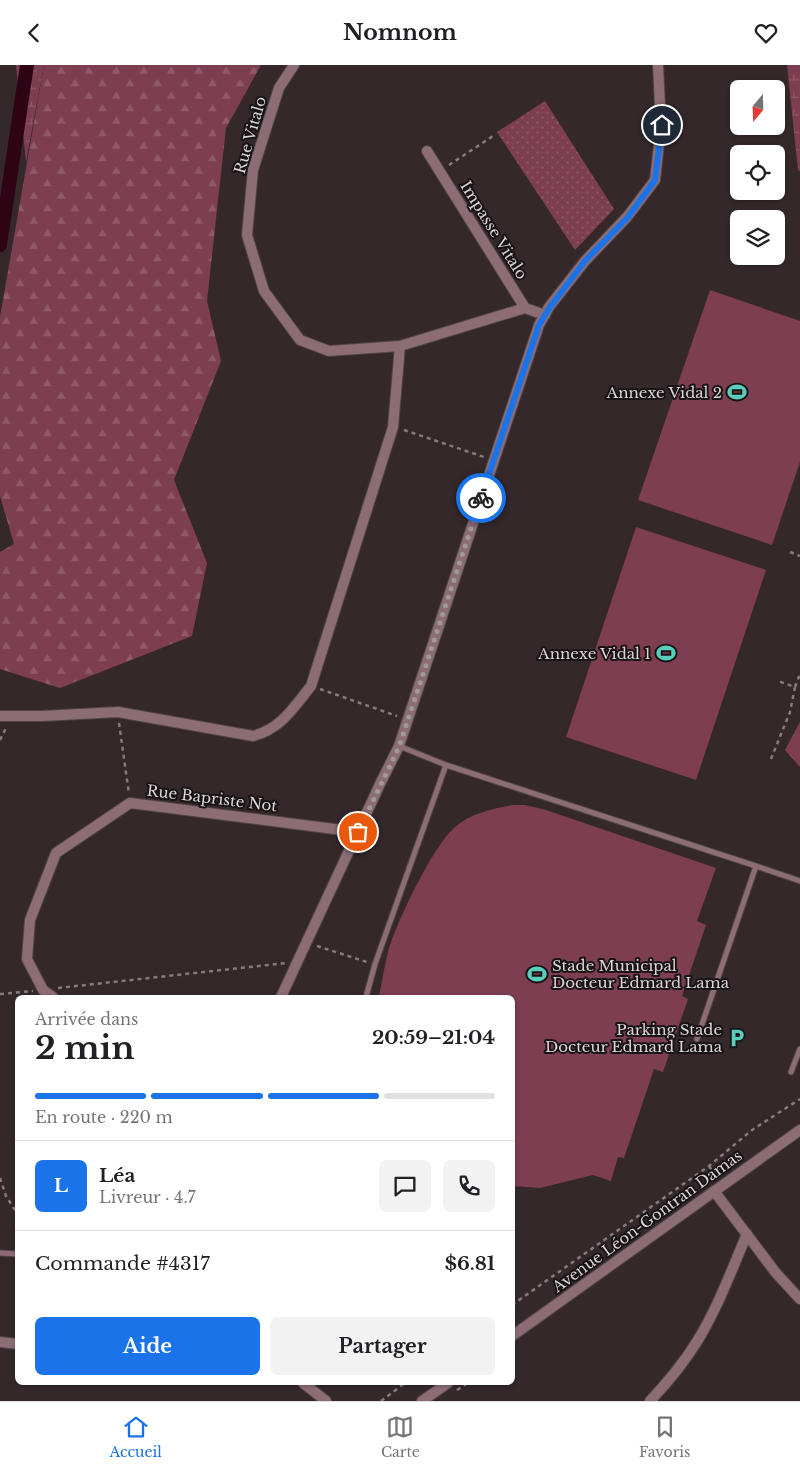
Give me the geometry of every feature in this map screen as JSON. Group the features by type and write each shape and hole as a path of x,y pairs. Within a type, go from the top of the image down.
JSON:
{"street":[{"name":"Rue Vitalo","path":"294,65 279,88 253,170 247,235 264,291 300,340 328,351 400,346 526,308"},
{"path":"282,995 399,747 539,325 585,261 628,217 655,180 662,125 658,65"},
{"name":"Impasse Vitalo","path":"427,151 526,308"},
{"path":"526,308 545,315"},
{"path":"0,716 118,712 252,736 266,733 284,719 312,687 393,427 400,346"},
{"name":"Rue Bapriste Not","path":"50,995 43,990 27,959 30,920 56,853 130,803 358,832"},
{"name":"Avenue Léon-Gontran Damas","path":"515,1334 800,1131"},
{"path":"714,1191 776,1273 800,1299"},
{"path":"650,1401 671,1379 697,1341 720,1296 747,1233"},
{"path":"0,1342 15,1344"},
{"path":"306,1385 326,1401"},
{"path":"422,1401 445,1385"}],"lane":[{"path":"399,747 446,765 800,881"},
{"path":"367,995 375,964 446,765"},
{"path":"697,1039 756,866"},
{"path":"791,1072 800,1049"},
{"path":"0,1253 15,1254"}],"path":[{"path":"440,171 493,136"},
{"path":"393,427 494,460"},
{"path":"790,552 800,556"},
{"path":"771,759 790,712 795,687 800,674"},
{"path":"778,681 795,687"},
{"path":"312,687 407,720"},
{"path":"118,712 130,803"},
{"path":"306,942 375,964"},
{"path":"0,994 297,961"},
{"path":"515,1303 709,1166 752,1130 800,1099"},
{"path":"0,1178 6,1196 15,1210"},
{"path":"381,1401 402,1385"}],"green space":[{"path":"16,65 44,65 26,162"},
{"path":"44,65 261,65 226,128 207,301 221,361 174,480 207,563 192,636 60,688 0,669 0,552 14,544 0,496 0,317"},
{"path":"787,65 800,65 800,171 798,170"},
{"path":"545,101 614,209 575,250 497,132"},
{"name":"Annexe Vidal 2","path":"710,290 800,321 800,462 772,545 638,500"},
{"name":"Annexe Vidal 1","path":"636,527 766,570 696,780 566,737"},
{"path":"800,722 800,767 785,750"},
{"name":"Stade Municipal Docteur Edmard Lama","path":"525,805 546,810 716,868 697,921 706,925 682,996 688,999 663,1072 654,1069 624,1158 618,1157 611,1181 593,1175 540,1188 515,1186 515,995 379,995 392,939 416,886 436,850 461,822 482,812 497,808"}],"waterway":[{"path":"0,245 27,65"}],"way so far":[{"path":"358,832 399,747 481,498"}],"place":[{"name":"Annexe Vidal 2","path":"737,392"},
{"name":"Annexe Vidal 1","path":"666,653"},
{"name":"Stade Municipal Docteur Edmard Lama","path":"537,974"},
{"name":"Parking Stade Docteur Edmard Lama","path":"737,1038"}],"route":[{"path":"481,498 539,325 550,307 585,261 628,217 655,180 662,125"}]}
